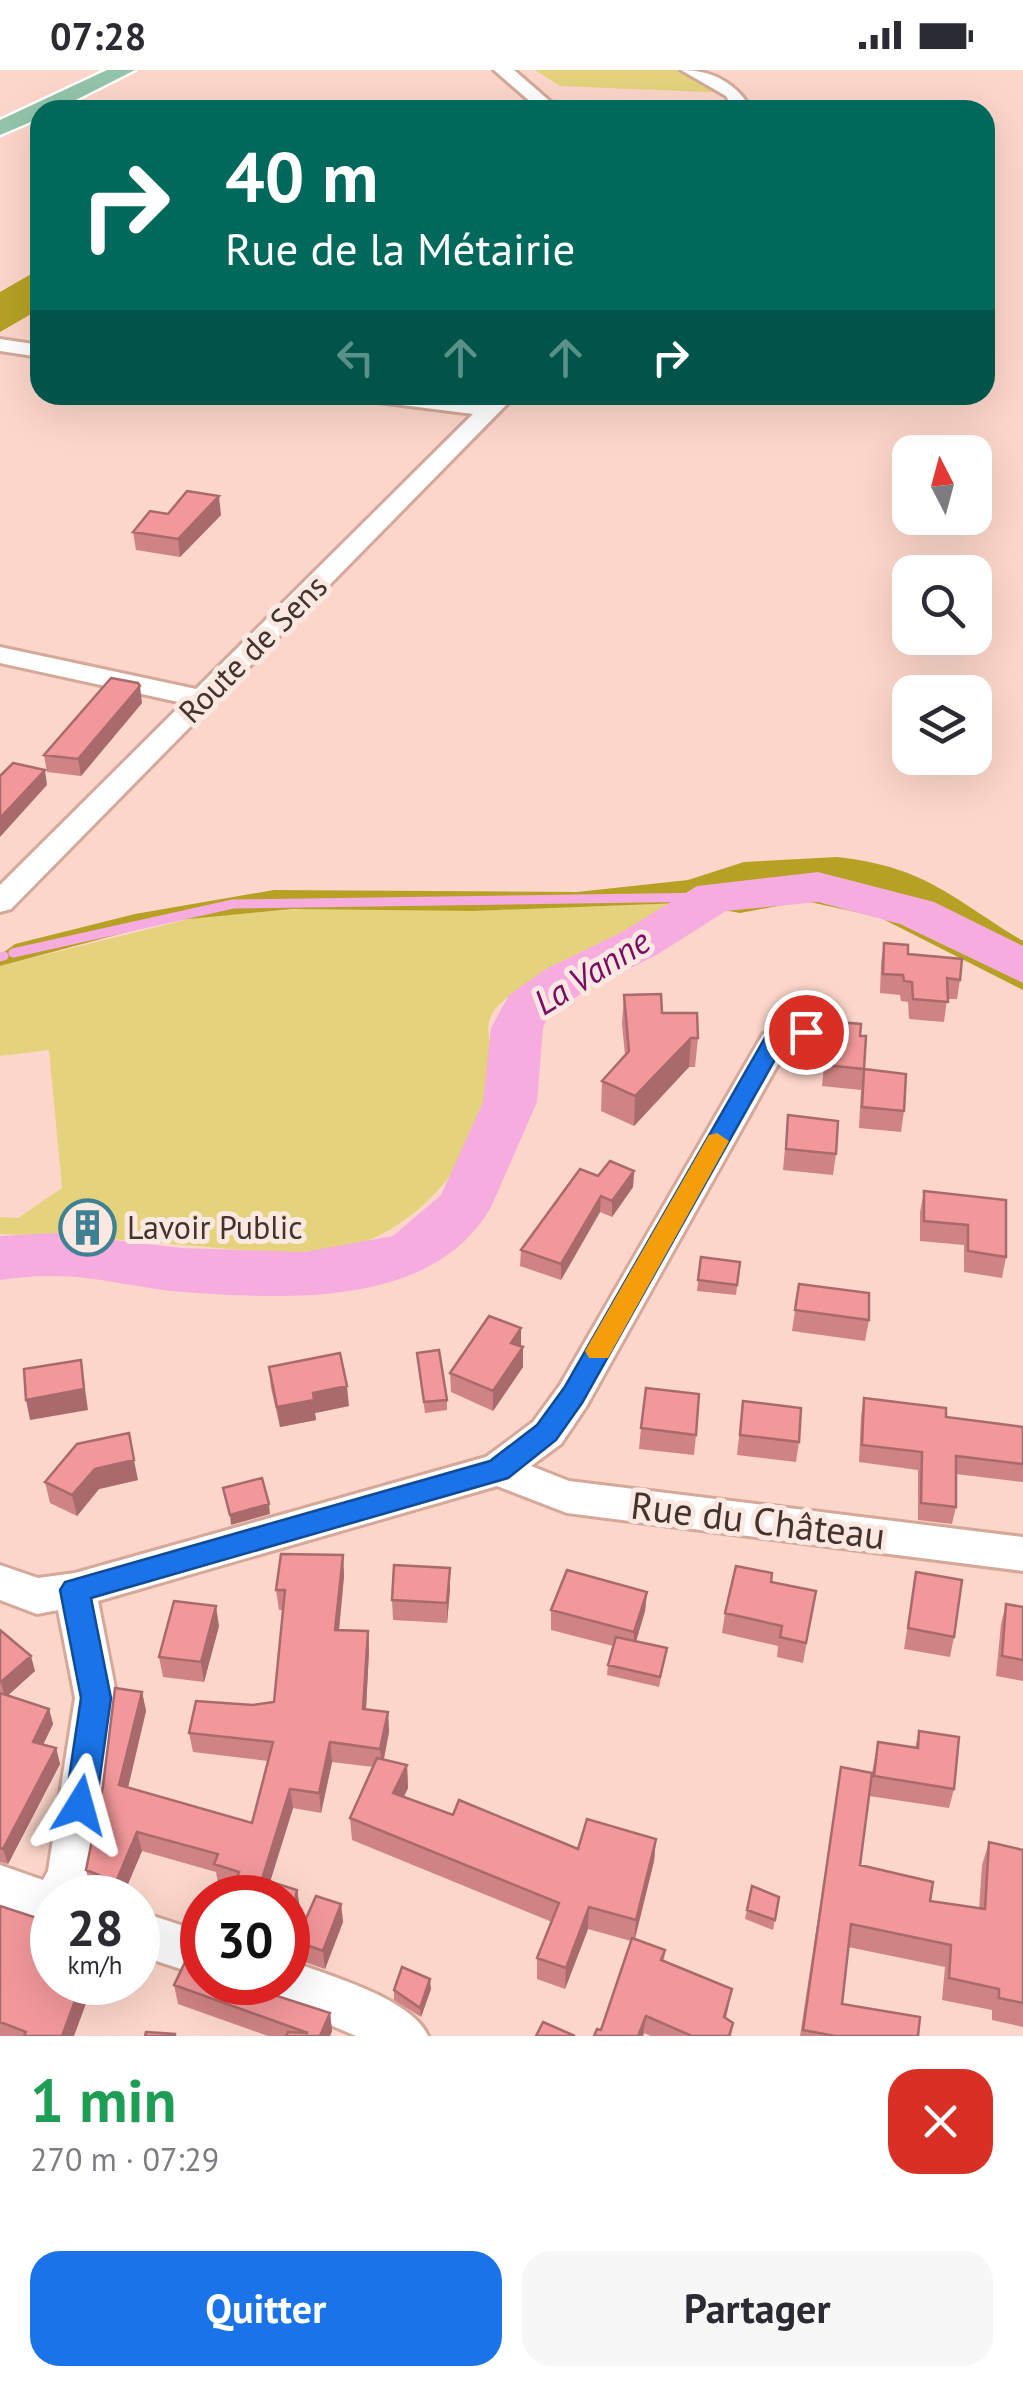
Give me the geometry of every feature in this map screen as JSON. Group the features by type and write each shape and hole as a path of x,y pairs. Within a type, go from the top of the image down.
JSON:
{"main road":[{"path":"60,100 124,70"},
{"path":"0,128 30,114"}],"street":[{"path":"503,70 539,100"},
{"path":"690,70 733,94 737,100"},
{"path":"0,346 30,350"},
{"name":"Route de Sens","path":"0,902 495,405"},
{"path":"0,655 204,698"},
{"path":"0,1582 36,1596 75,1590 498,1470 547,1433 573,1396 774,1042 806,1032"},
{"name":"Rue du Château","path":"498,1470 567,1497 1023,1554"},
{"path":"70,1875 96,1698 75,1590"},
{"path":"0,1887 30,1897"},
{"path":"310,1992 404,2036"}],"shaded area":[{"path":"535,70 690,70 733,93 560,86"},
{"path":"30,275 30,315 0,332 0,292"},
{"path":"837,857 916,876 1023,941 1023,990 879,917 805,901 740,913 682,903 473,911 293,909 168,921 0,966 0,955 15,944 135,914 274,890 577,892 688,880 744,862"},
{"path":"682,903 549,970 503,1001 492,1014 488,1027 493,1067 489,1097 465,1155 423,1205 398,1225 371,1239 322,1251 282,1252 0,1234 0,1217 18,1218 62,1188 49,1050 0,1056 0,966 197,917 319,908 473,911"}],"building":[{"path":"187,491 219,496 178,539 133,532 150,511 168,514"},
{"path":"111,678 140,686 78,759 44,755"},
{"path":"13,763 45,770 0,818 0,776"},
{"path":"884,943 908,945 908,954 962,959 960,980 947,978 948,1002 913,999 912,982 904,981 903,975 883,974"},
{"path":"661,994 662,1013 697,1013 698,1038 691,1038 635,1096 602,1081 629,1051 624,995"},
{"path":"828,1021 861,1024 860,1036 866,1036 864,1069 825,1065"},
{"path":"864,1069 906,1074 904,1111 862,1107"},
{"path":"788,1115 838,1121 836,1154 786,1149"},
{"path":"610,1161 634,1171 612,1201 601,1196 561,1264 521,1250 580,1169 598,1176"},
{"path":"924,1191 1006,1200 1006,1257 968,1251 968,1225 924,1221"},
{"path":"701,1257 740,1262 737,1285 698,1280"},
{"path":"799,1284 869,1293 869,1320 795,1310"},
{"path":"489,1316 521,1328 511,1343 523,1347 493,1391 450,1373"},
{"path":"439,1350 447,1400 424,1402 417,1353"},
{"path":"340,1353 347,1386 313,1393 314,1400 277,1407 269,1367"},
{"path":"81,1360 84,1389 26,1400 24,1369"},
{"path":"646,1388 699,1394 696,1435 641,1428"},
{"path":"864,1398 946,1408 946,1417 1023,1427 1023,1464 956,1456 956,1507 921,1503 922,1452 862,1445"},
{"path":"743,1401 801,1408 799,1442 740,1435"},
{"path":"129,1433 134,1460 95,1469 72,1495 45,1482 77,1444"},
{"path":"262,1478 269,1504 230,1515 223,1488"},
{"path":"281,1554 343,1555 335,1630 368,1631 363,1709 388,1712 380,1749 330,1742 319,1793 290,1789 263,1875 238,1875 239,1872 214,1864 218,1854 137,1832 119,1875 98,1875 86,1870 103,1786 115,1688 142,1692 119,1785 252,1823 273,1742 189,1733 196,1701 253,1705 274,1702 285,1590 276,1590"},
{"path":"394,1565 450,1568 447,1603 392,1600"},
{"path":"736,1566 772,1573 771,1582 816,1591 806,1643 780,1637 782,1626 725,1613"},
{"path":"567,1570 647,1592 634,1632 551,1610"},
{"path":"916,1572 962,1580 954,1637 908,1628"},
{"path":"174,1601 216,1606 201,1662 159,1657"},
{"path":"1006,1604 1023,1607 1023,1660 1002,1656"},
{"path":"0,1630 31,1656 1,1682 0,1682"},
{"path":"616,1637 667,1648 660,1677 608,1665"},
{"path":"0,1693 49,1709 33,1742 56,1748 3,1849 0,1848"},
{"path":"919,1731 959,1737 954,1789 874,1776 878,1742 918,1748"},
{"path":"377,1758 407,1765 393,1793 453,1815 459,1800 578,1849 587,1819 656,1839 636,1920 589,1907 566,1968 537,1958 559,1903 350,1818"},
{"path":"841,1767 872,1773 860,1865 933,1882 930,1901 985,1909 989,1842 1023,1850 1023,2003 999,1998 999,1989 949,1978 951,1945 851,1924 842,2004 920,2017 918,2036 835,2036 803,2030"},
{"path":"752,1886 779,1897 775,1920 747,1910"},
{"path":"316,1896 341,1904 323,1951 310,1946 310,1910"},
{"path":"0,1906 30,1916 30,2005 73,2005 62,2036 24,2036 26,2032 0,2022"},
{"path":"632,1938 665,1950 661,1960 732,1989 724,2017 733,2023 729,2036 692,2036 646,2016 638,2036 594,2036 597,2029 601,2030"},
{"path":"402,1967 430,1979 420,2008 394,1990"},
{"path":"230,2005 305,2005 330,2013 320,2036 286,2036 288,2032 308,2033"},
{"path":"543,2022 575,2036 536,2036"},
{"path":"146,2032 175,2034 175,2036 145,2036"}],"waterway":[{"name":"La Vanne","path":"0,1258 54,1254 182,1270 304,1274 360,1267 412,1252 463,1207 510,1102 517,1028 527,1007 564,981 640,943 714,897 818,887 917,913 1023,967"},
{"path":"13,953 233,904 714,897"},
{"path":"0,957 4,956"}],"slow traffic":[{"path":"598,1351 717,1141"}],"place":[{"name":"Lavoir Public","path":"88,1228"}],"route":[{"path":"80,1805 96,1698 75,1590 498,1470 547,1433 573,1396 774,1042 806,1032"}]}
